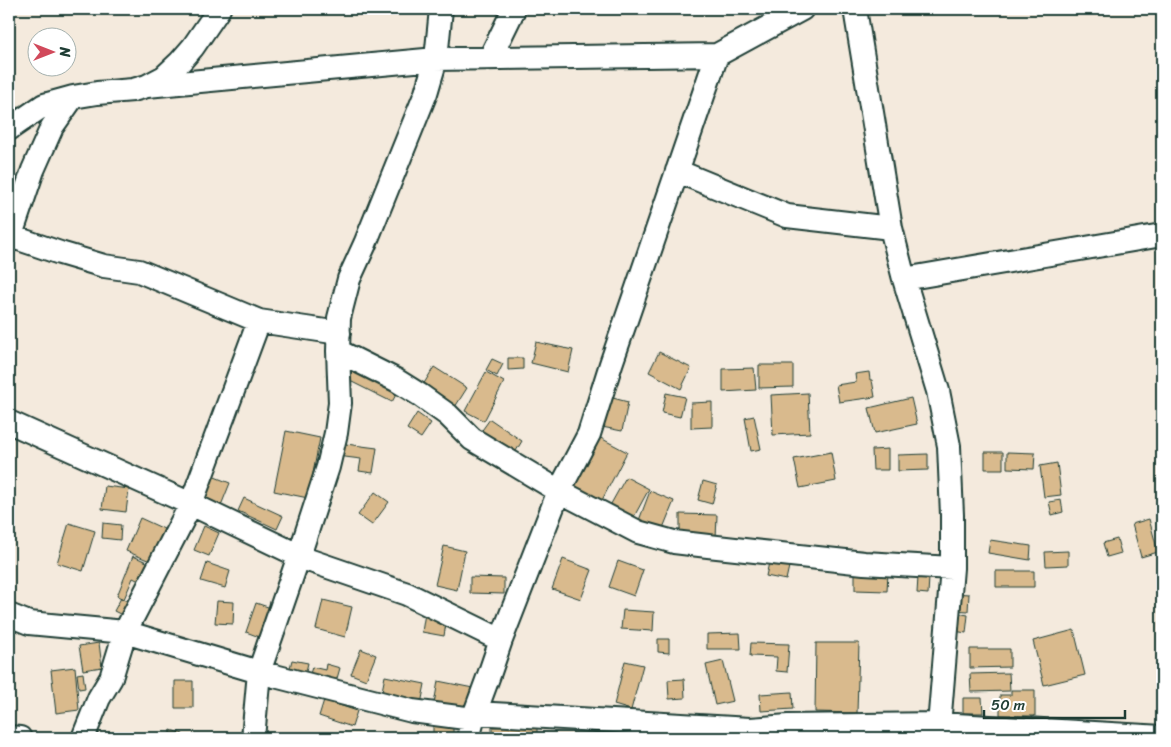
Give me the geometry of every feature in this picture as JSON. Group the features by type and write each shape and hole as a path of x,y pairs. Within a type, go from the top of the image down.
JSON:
{"street":[{"path":"9,129 44,106 73,97 134,90 164,77 193,47 219,9"},
{"path":"253,738 259,672 328,467 336,433 340,403 339,318 349,279 426,93 436,59 441,9"},
{"path":"490,58 514,9"},
{"path":"147,86 436,59 716,55 802,9"},
{"path":"855,9 891,228 938,391 949,446 952,568 938,731"},
{"path":"472,724 501,640 559,491 589,434 716,55"},
{"path":"73,97 52,127 33,170 10,238 104,266 139,271 259,321 338,342 448,415 472,439 559,491 638,532 674,542 708,546 864,563 952,568"},
{"path":"677,171 787,216 891,228"},
{"path":"904,278 1162,235"},
{"path":"83,738 99,698 110,678 125,632 191,504 259,321"},
{"path":"9,422 191,504 299,556 407,594 501,640"},
{"path":"9,615 29,623 125,632 259,672 412,711 472,724 750,729 788,726 1162,737"},
{"path":"9,737 20,738"}],"building":[{"path":"536,342 573,350 568,372 531,363"},
{"path":"659,352 691,368 681,389 649,372"},
{"path":"508,358 523,358 523,369 508,370"},
{"path":"492,359 503,364 497,376 486,370"},
{"path":"759,365 793,365 793,387 759,388"},
{"path":"353,366 399,389 392,402 346,379"},
{"path":"434,367 467,388 455,407 423,385"},
{"path":"754,368 756,390 723,392 723,369"},
{"path":"486,372 504,382 484,421 465,411"},
{"path":"869,372 875,397 839,402 836,385 856,382 855,374"},
{"path":"666,393 685,397 680,417 662,413"},
{"path":"808,393 810,433 773,435 771,395"},
{"path":"609,397 628,402 622,431 602,427"},
{"path":"911,398 917,424 875,433 869,408"},
{"path":"712,402 712,427 691,428 691,403"},
{"path":"417,413 431,423 421,438 407,429"},
{"path":"754,416 761,449 751,451 745,418"},
{"path":"490,419 522,441 513,456 480,433"},
{"path":"286,431 320,438 308,498 274,491"},
{"path":"595,435 627,452 600,504 568,487"},
{"path":"338,443 377,448 373,473 359,471 361,459 337,456"},
{"path":"888,449 888,470 873,470 872,450"},
{"path":"831,452 836,481 800,488 794,459"},
{"path":"985,452 1003,452 1003,469 985,469"},
{"path":"1007,452 1035,453 1034,469 1007,468"},
{"path":"928,454 928,470 898,471 898,455"},
{"path":"1057,463 1061,495 1044,497 1040,466"},
{"path":"207,474 230,483 220,508 198,498"},
{"path":"626,477 649,489 630,524 607,511"},
{"path":"703,481 717,485 712,504 698,500"},
{"path":"105,486 129,489 126,512 102,509"},
{"path":"650,491 674,501 661,533 638,523"},
{"path":"375,492 389,502 372,525 358,515"},
{"path":"244,498 283,516 277,529 238,511"},
{"path":"1061,500 1063,512 1052,515 1049,502"},
{"path":"680,514 717,515 716,538 680,537"},
{"path":"140,518 164,529 150,561 126,551"},
{"path":"1149,519 1158,552 1141,557 1132,524"},
{"path":"69,523 95,531 83,571 57,563"},
{"path":"103,523 121,525 120,540 102,538"},
{"path":"204,526 219,533 209,556 194,550"},
{"path":"1117,539 1121,553 1107,557 1103,543"},
{"path":"990,540 1031,546 1030,560 988,553"},
{"path":"444,546 465,551 457,590 435,585"},
{"path":"1068,551 1068,565 1046,566 1045,552"},
{"path":"133,556 149,563 141,582 133,578 124,599 117,596"},
{"path":"770,558 790,562 786,580 766,576"},
{"path":"563,559 592,570 581,599 552,589"},
{"path":"618,561 643,570 634,596 609,587"},
{"path":"207,563 230,571 225,588 201,581"},
{"path":"855,570 888,572 887,591 855,590"},
{"path":"996,571 1034,571 1034,587 996,587"},
{"path":"470,577 504,578 504,594 470,593"},
{"path":"918,577 929,578 928,594 917,593"},
{"path":"953,593 969,594 968,611 952,610"},
{"path":"121,598 134,605 128,618 114,611"},
{"path":"323,600 352,607 345,637 316,629"},
{"path":"217,601 234,602 233,624 215,623"},
{"path":"256,603 271,608 262,638 246,632"},
{"path":"623,610 654,612 653,631 621,629"},
{"path":"951,612 968,615 966,633 949,630"},
{"path":"425,613 447,617 444,636 422,632"},
{"path":"1074,630 1085,675 1044,685 1033,641"},
{"path":"740,633 741,649 707,649 707,634"},
{"path":"658,639 669,639 669,653 658,652"},
{"path":"99,643 102,667 83,670 79,646"},
{"path":"751,643 789,644 787,672 776,671 777,657 750,656"},
{"path":"816,643 859,643 857,713 815,712"},
{"path":"361,649 376,655 366,680 351,674"},
{"path":"970,649 1010,649 1010,667 970,668"},
{"path":"292,660 308,663 304,680 288,676"},
{"path":"625,661 643,665 631,710 614,705"},
{"path":"723,661 733,701 715,705 706,665"},
{"path":"326,664 340,668 334,689 308,681 312,667 325,670"},
{"path":"75,667 79,710 56,713 51,670"},
{"path":"83,673 85,688 79,689 77,674"},
{"path":"1009,673 1010,691 971,692 970,674"},
{"path":"385,676 425,684 421,704 381,696"},
{"path":"684,679 685,698 669,699 668,680"},
{"path":"175,681 193,681 193,708 175,708"},
{"path":"438,681 473,688 469,711 434,704"},
{"path":"1011,690 1035,690 1035,716 1000,715 1000,695 1011,695"},
{"path":"792,692 793,709 761,711 760,694"},
{"path":"963,698 982,698 983,713 963,713"},
{"path":"324,700 357,711 352,727 319,716"},
{"path":"433,718 453,719 453,735 433,735"},
{"path":"537,726 537,738 492,738 492,727"},
{"path":"603,728 634,729 634,738 603,738"},
{"path":"171,730 183,734 182,738 168,738"}]}
